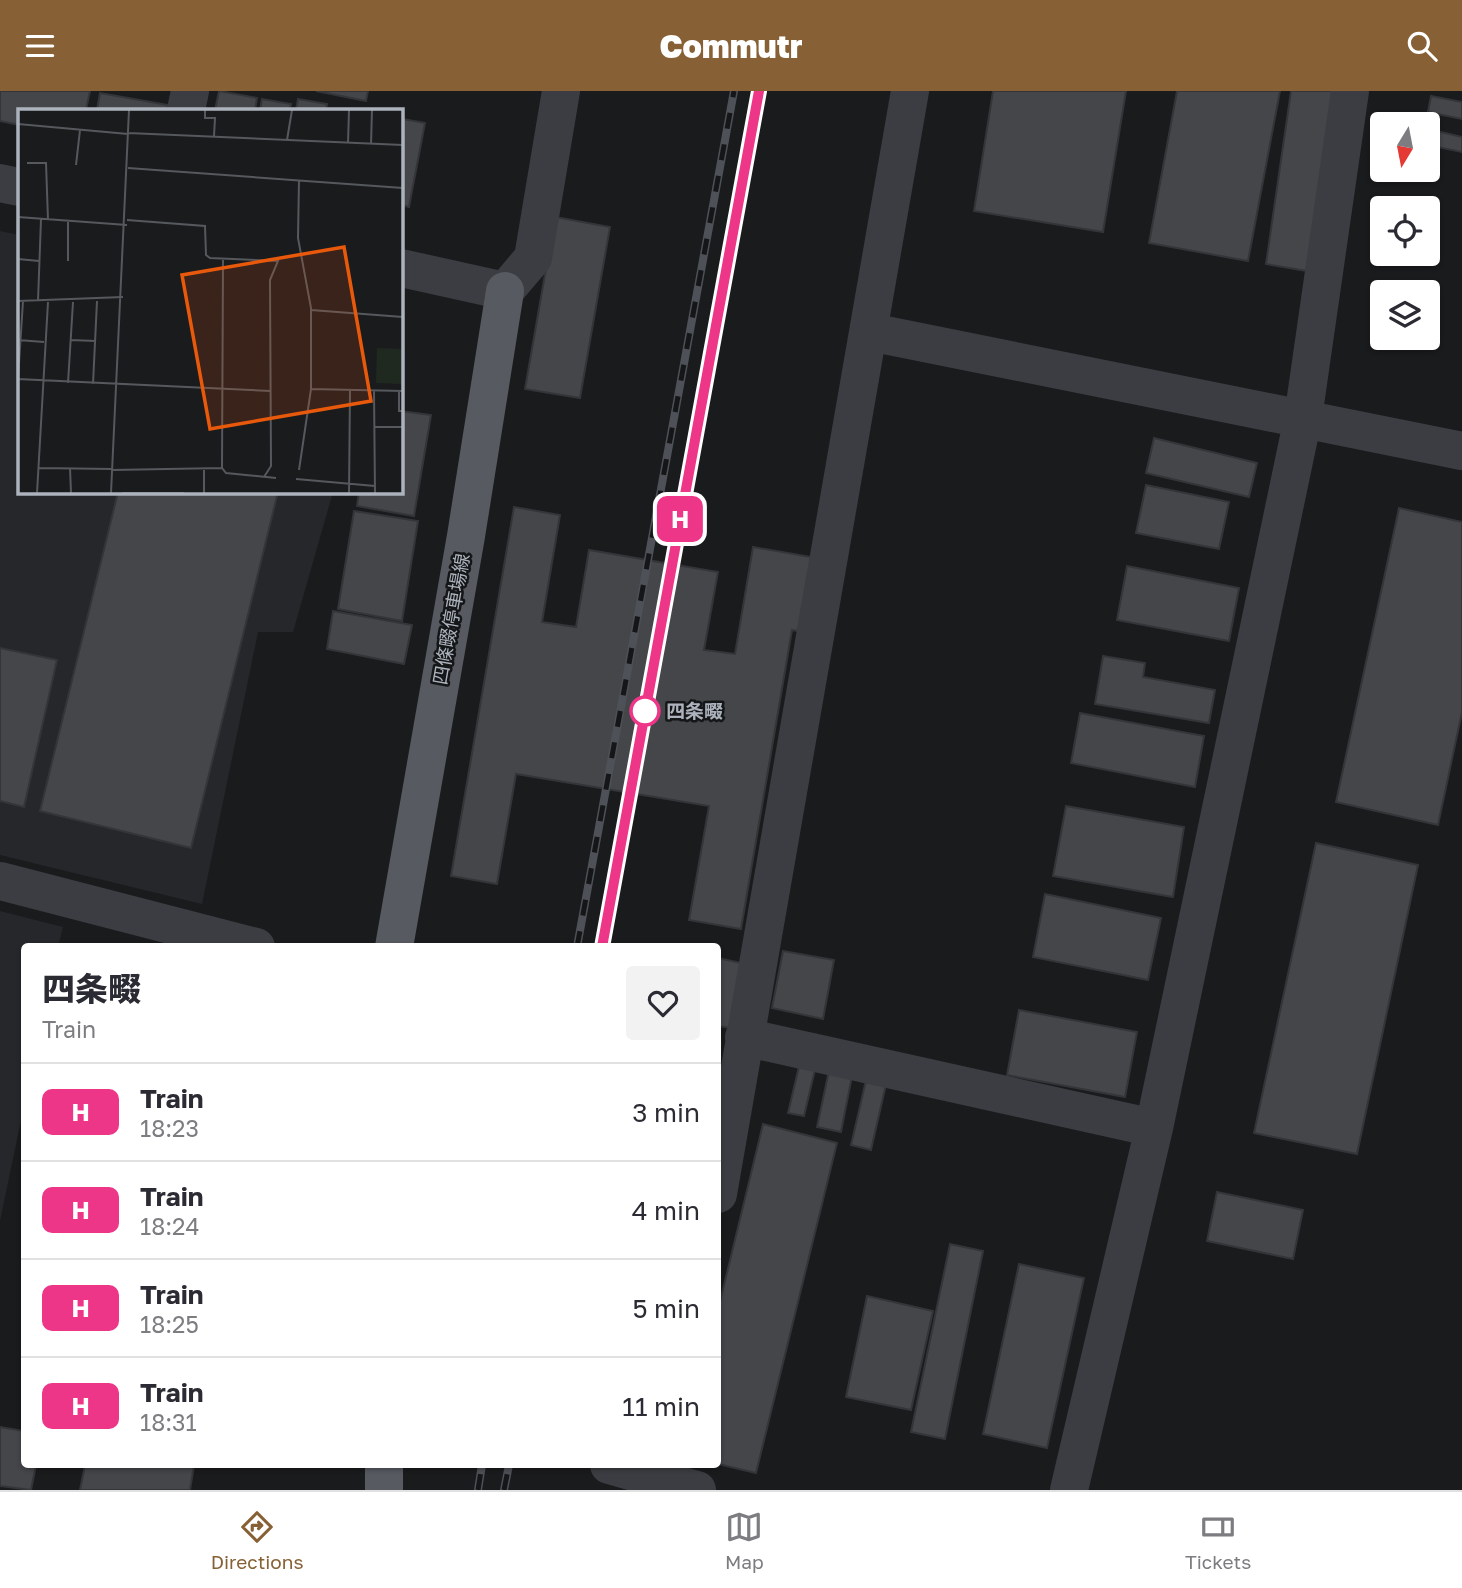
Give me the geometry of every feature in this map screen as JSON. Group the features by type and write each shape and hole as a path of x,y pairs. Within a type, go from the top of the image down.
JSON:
{"main road":[{"name":"四條畷停車場線","path":"395,943 466,536 505,291"},
{"path":"384,1468 384,1490"}],"street":[{"path":"186,109 190,91"},
{"path":"402,268 505,291 533,258 561,91"},
{"path":"721,1176 910,91"},
{"path":"1069,1490 1154,1128 1303,418 1350,91"},
{"path":"0,183 18,187"},
{"path":"870,332 1462,450"},
{"path":"0,881 240,943"},
{"path":"744,1037 1154,1128"},
{"path":"594,1490 602,1468"},
{"path":"619,1468 696,1490"}],"shaded area":[{"path":"0,231 18,235 18,493 333,493 293,632 258,632 202,904 0,855"},
{"path":"0,911 63,927 59,943 21,943 21,1120 0,1221"}],"building":[{"path":"0,91 90,91 86,109 18,109 18,125 0,121"},
{"path":"219,91 257,98 255,109 215,109"},
{"path":"316,91 368,91 366,101"},
{"path":"993,91 1126,91 1103,232 974,211"},
{"path":"1177,91 1280,91 1248,261 1149,243"},
{"path":"1291,91 1333,91 1307,271 1266,264"},
{"path":"100,93 168,105 167,109 97,109"},
{"path":"1431,96 1462,102 1462,119 1440,114 1440,112 1428,112"},
{"path":"262,99 291,104 290,109 260,109"},
{"path":"298,99 327,104 326,109 296,109"},
{"path":"403,119 425,123 409,207 402,205"},
{"path":"1440,132 1462,137 1462,152 1440,147"},
{"path":"555,217 610,227 580,398 525,389"},
{"path":"402,411 431,415 414,516 357,506 359,493 402,493"},
{"path":"1154,438 1257,463 1249,497 1146,473"},
{"path":"1146,485 1229,502 1219,549 1136,533"},
{"path":"118,493 278,493 191,848 40,811"},
{"path":"514,507 560,515 542,622 576,627 589,550 718,572 704,650 735,654 753,547 811,557 798,631 792,630 741,929 689,920 709,806 516,774 497,884 451,876"},
{"path":"1399,508 1462,522 1462,712 1438,825 1336,802"},
{"path":"354,511 418,521 402,621 338,609"},
{"path":"1127,566 1239,588 1229,641 1117,620"},
{"path":"333,611 412,625 404,664 327,649"},
{"path":"0,648 57,660 24,807 0,801"},
{"path":"1103,656 1145,663 1143,677 1215,690 1209,723 1095,704"},
{"path":"1080,713 1204,736 1195,787 1071,763"},
{"path":"1066,806 1184,827 1173,897 1053,876"},
{"path":"1316,843 1418,865 1357,1154 1254,1133"},
{"path":"1045,894 1161,918 1148,980 1033,957"},
{"path":"783,951 834,960 823,1019 772,1008"},
{"path":"721,959 741,963 730,1028 721,1026"},
{"path":"1019,1010 1137,1032 1125,1097 1007,1075"},
{"path":"801,1058 817,1061 804,1116 788,1113"},
{"path":"830,1066 853,1071 841,1132 817,1127"},
{"path":"867,1076 887,1080 871,1150 851,1145"},
{"path":"763,1124 837,1143 756,1473 721,1465 721,1298"},
{"path":"1217,1192 1303,1210 1293,1259 1207,1241"},
{"path":"950,1244 983,1251 945,1439 911,1432"},
{"path":"1019,1264 1084,1278 1047,1448 983,1434"},
{"path":"867,1296 933,1311 911,1410 846,1397"},
{"path":"0,1427 21,1430 21,1468 35,1468 31,1490 0,1486"},
{"path":"84,1468 194,1468 190,1490 80,1490"}],"railway":[{"path":"578,943 734,91"},
{"path":"603,943 759,91"},
{"path":"478,1490 482,1468"},
{"path":"504,1490 508,1468"}],"train":[{"name":"H","path":"603,943 759,91"}],"place":[{"name":"四条畷","path":"645,711"}]}
